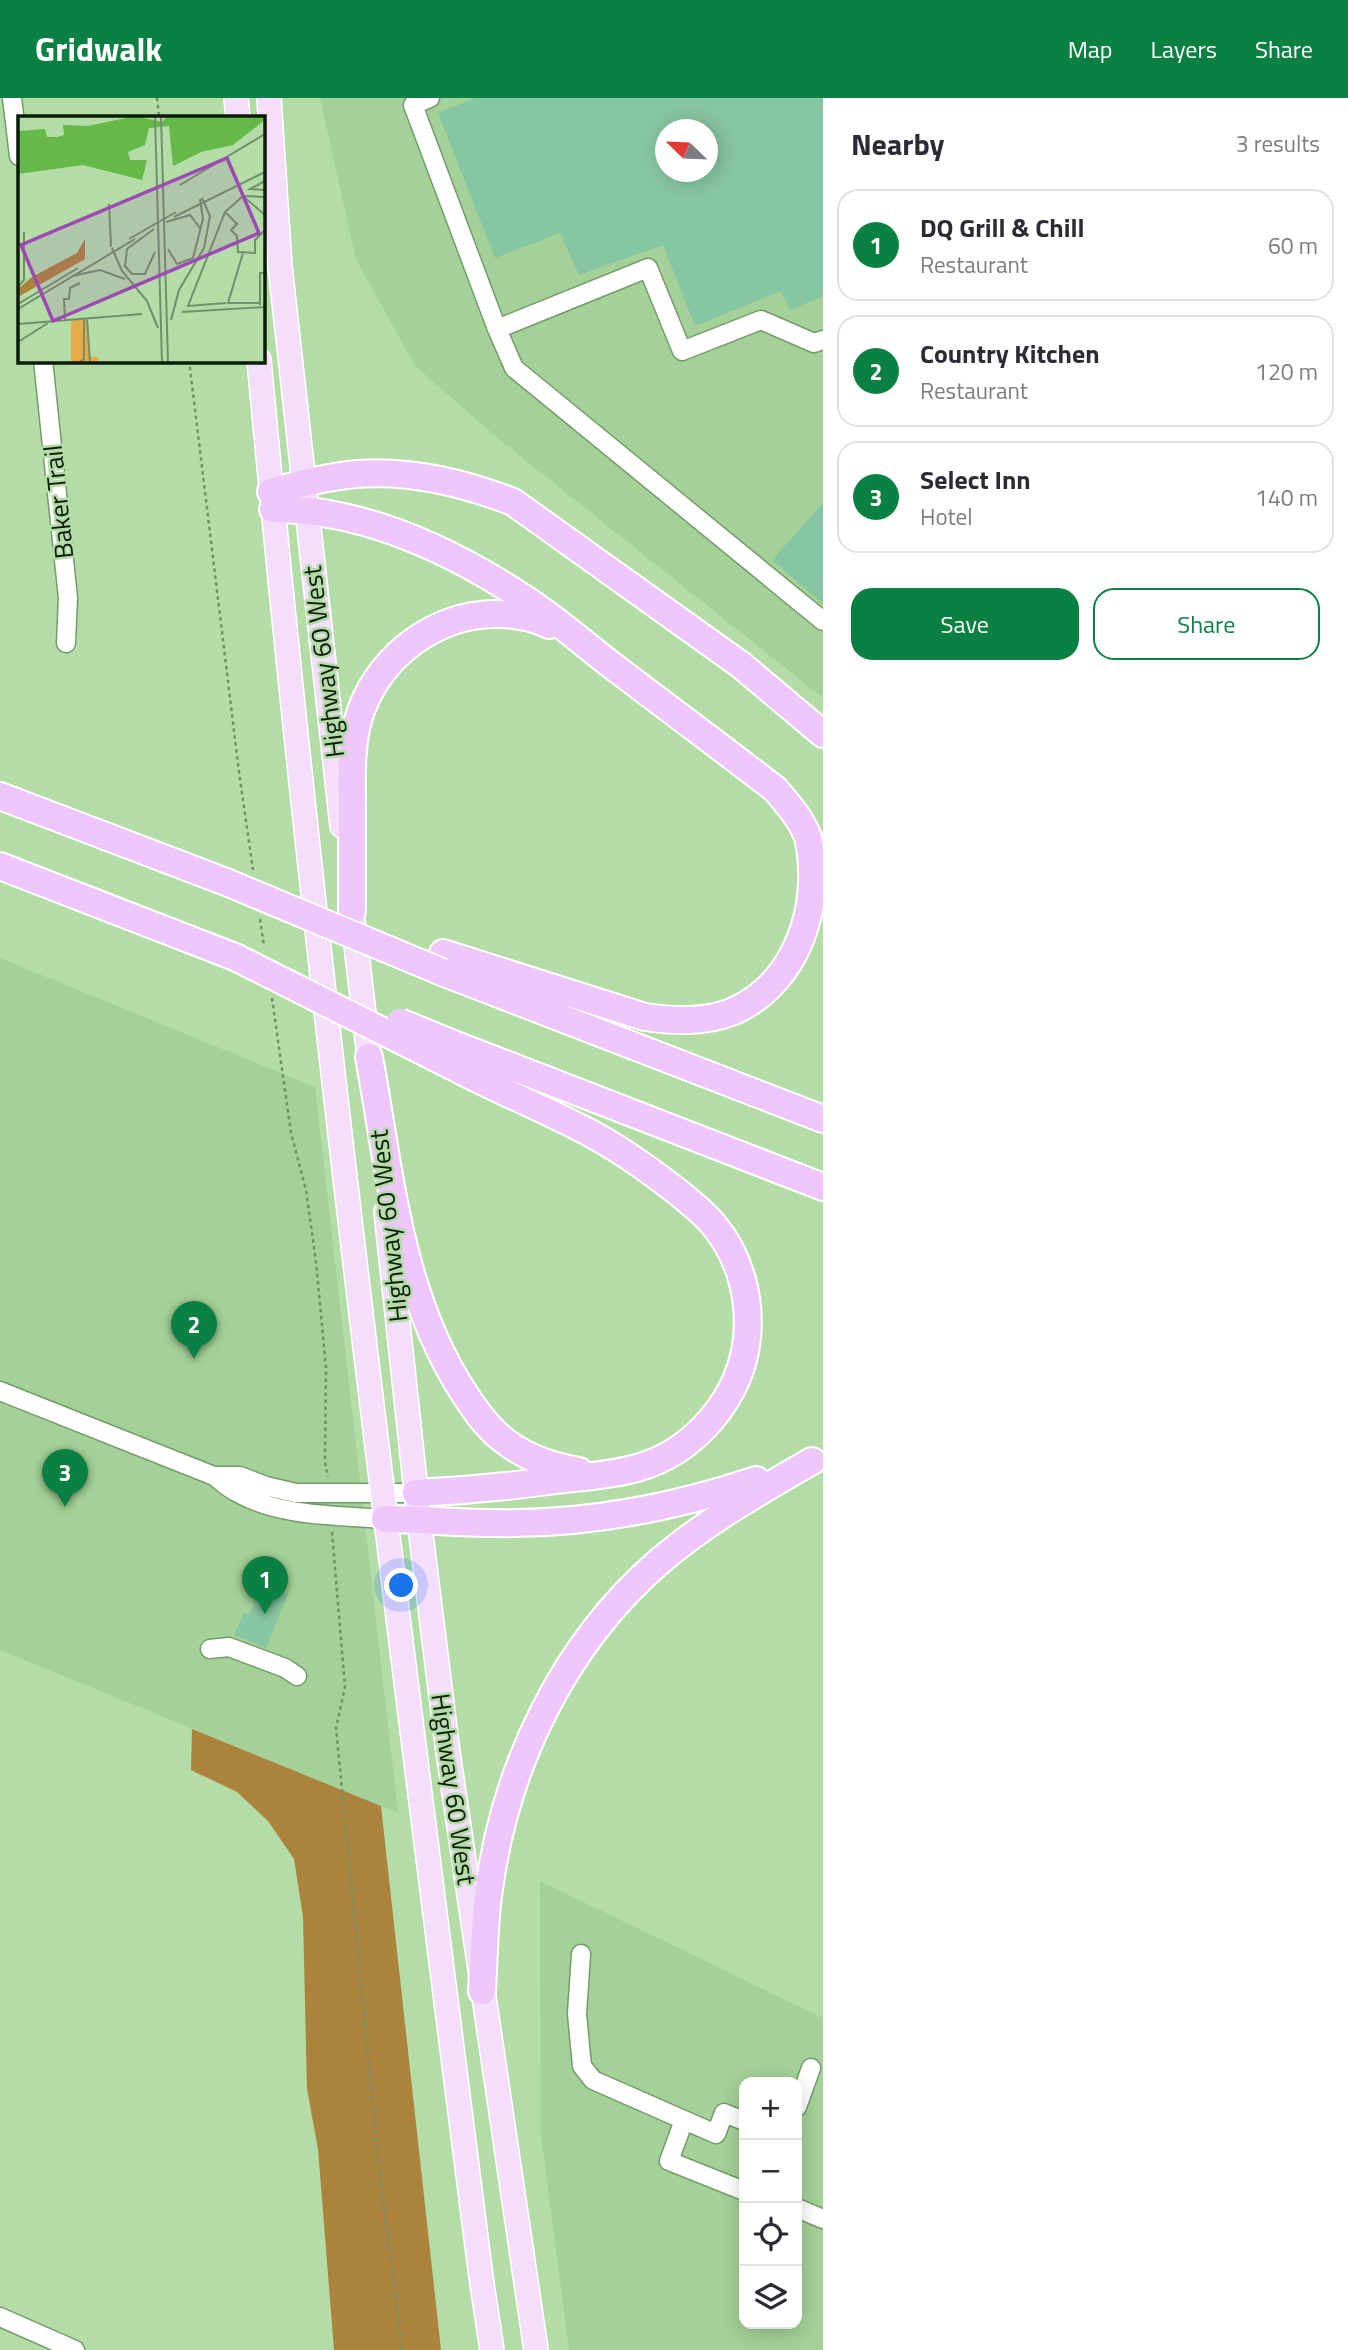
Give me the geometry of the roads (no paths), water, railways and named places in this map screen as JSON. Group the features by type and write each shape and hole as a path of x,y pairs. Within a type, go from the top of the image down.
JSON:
{"highway":[{"path":"272,500 304,496 361,473 431,477 473,487 513,502 741,665 823,734"},
{"path":"304,496 348,517 470,566 526,600 775,789 794,811 808,837 816,866 817,896 811,925 798,953 781,976 759,996 732,1011 704,1019 684,1021 645,1017 542,986 442,963"},
{"path":"352,911 353,750 357,721 368,693 385,667 407,645 433,629 461,618 491,614 523,616 545,623 579,640"},
{"path":"0,796 442,963 823,1119"},
{"path":"0,866 236,957 452,1054 823,1187"},
{"path":"385,1519 417,1506 535,1483 638,1468 668,1454 696,1435 719,1412 736,1383 746,1351 749,1317 744,1283 732,1252 714,1224 690,1201 642,1165 592,1133 452,1054"},
{"path":"369,1057 404,1249 413,1283 434,1339 456,1381 482,1419 502,1439 525,1454 564,1468 605,1473"},
{"path":"417,1506 491,1523 540,1522 636,1513 706,1497 817,1458"},
{"path":"482,1991 488,1894 506,1811 524,1755 542,1712 568,1666 613,1608 662,1559 736,1504 817,1458"}],"main road":[{"path":"236,98 238,116"},
{"name":"Highway 60 West","path":"269,98 280,266 304,496 369,1057 417,1506 482,1991 536,2350"},
{"name":"Highway 60 West","path":"259,362 280,593 385,1519 492,2350"}],"street":[{"path":"12,98 18,148"},
{"path":"418,100 497,329 514,369 823,621"},
{"path":"497,329 648,268 682,351 761,320 814,343 823,340"},
{"name":"Baker Trail","path":"43,362 68,598 66,643"},
{"path":"0,1391 214,1476 235,1492 262,1503 291,1511 385,1519"},
{"path":"214,1476 240,1476 296,1493 382,1493 417,1506"},
{"path":"209,1649 229,1647 298,1675"},
{"path":"581,1954 577,2014 582,2066 593,2080 716,2134 724,2113 739,2119"},
{"path":"802,2093 811,2068"},
{"path":"684,2120 669,2161 739,2189"},
{"path":"802,2210 823,2219"},
{"path":"0,2317 75,2350"}],"place":[{"name":"Country Kitchen","path":"194,1359"},
{"name":"Select Inn","path":"65,1507"},
{"name":"DQ Grill & Chill","path":"265,1614"}]}
